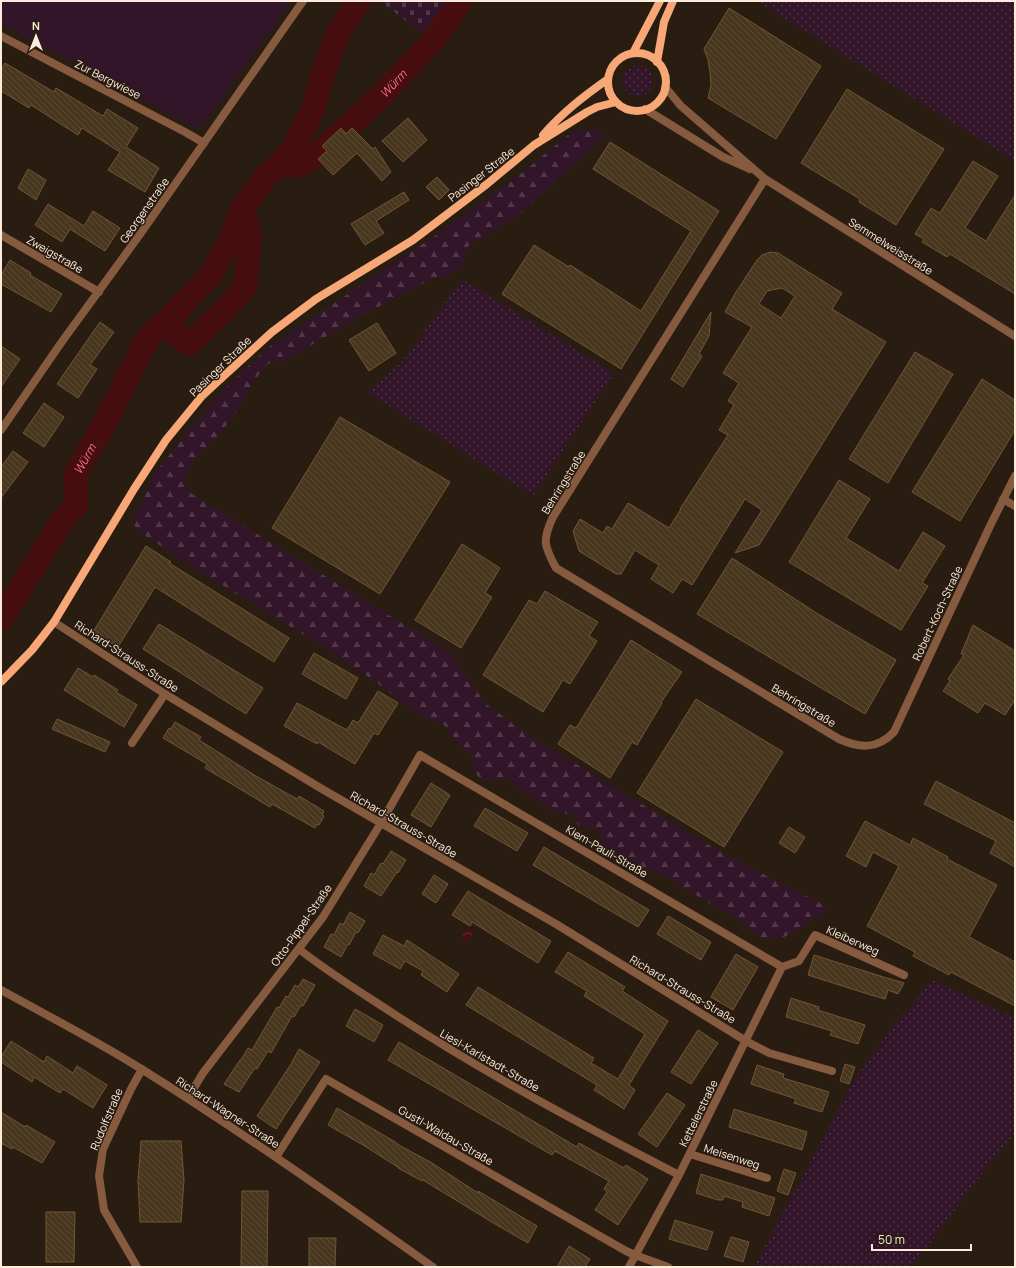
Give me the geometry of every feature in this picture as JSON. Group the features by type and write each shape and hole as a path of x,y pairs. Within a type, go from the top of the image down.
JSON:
{"main road":[{"path":"633,53 660,1"},
{"path":"657,62 664,22 673,1"},
{"path":"633,53 650,56 657,62 665,75 665,87 657,102 645,109 630,109 616,102 608,87 608,79 613,65 618,60 625,55 633,53"},
{"name":"Pasinger Straße","path":"534,145 561,115 578,100 608,79"},
{"name":"Pasinger Straße","path":"1,682 32,650 54,622 134,489 166,440 203,395 272,332 316,299 413,240 487,184 534,145 596,107 616,102"}],"street":[{"name":"Georgenstraße","path":"2,427 99,292 303,1"},
{"name":"Zur Bergwiese","path":"1,36 204,143"},
{"name":"Semmelweisstraße","path":"665,87 681,106 765,179 1015,336"},
{"name":"Semmelweisstraße","path":"645,109 723,157 757,172"},
{"name":"Behringstraße","path":"765,179 553,517 547,530 547,551 556,568 839,738 852,745 870,746 878,744"},
{"name":"Zweigstraße","path":"1,235 99,292"},
{"path":"1015,476 1003,499 1015,506"},
{"name":"Robert-Koch-Straße","path":"878,744 894,732 1003,499"},
{"name":"Richard-Strauss-Straße","path":"54,622 165,694 381,823 556,924 746,1041 769,1053 832,1071"},
{"path":"132,743 165,694"},
{"name":"Otto-Pippel-Straße","path":"188,1098 203,1073 323,917 381,823 420,755"},
{"name":"Kiem-Pauli-Straße","path":"420,755 782,967"},
{"name":"Kleiberweg","path":"782,967 799,961 815,935 904,975"},
{"name":"Liesl-Karlstadt-Straße","path":"299,949 325,969 432,1039 526,1094 679,1175"},
{"name":"Kettelerstraße","path":"629,1267 690,1154 782,967"},
{"name":"Richard-Wagner-Straße","path":"1,990 142,1069 188,1098 276,1157 433,1267"},
{"name":"Rudolfstraße","path":"137,1267 104,1210 99,1176 103,1149 142,1069"},
{"name":"Gustl-Waldau-Straße","path":"276,1157 326,1079 635,1256"},
{"name":"Meisenweg","path":"690,1154 767,1178"},
{"path":"635,1256 668,1267"}],"green space":[{"path":"1,1 291,1 203,125 197,128 1,24"},
{"path":"380,1 448,1 422,33"},
{"path":"757,1 1015,1 1015,161"},
{"path":"638,66 649,70 653,81 649,92 638,96 627,92 623,81 627,70"},
{"path":"574,130 597,130 602,133 601,139 518,216 467,247 462,267 448,276 429,280 363,315 286,360 268,364 253,382 246,398 220,434 194,459 185,475 185,488 192,494 452,654 463,673 486,704 530,736 712,847 822,904 826,910 820,917 814,917 806,925 784,937 762,938 735,917 670,879 607,851 598,829 588,829 578,825 574,815 554,811 515,785 506,775 499,780 485,781 481,779 474,771 472,766 471,754 459,744 444,725 420,716 376,682 324,647 196,569 138,531 134,524 133,518 141,507 149,481 192,426 226,387 269,347 436,235 517,177"},
{"path":"462,279 614,373 533,496 367,392 404,360"},
{"path":"932,980 1015,1018 1015,1133 984,1171 912,1267 754,1267 855,1079 902,1014 905,1015"}],"water":[{"path":"468,927 474,931 467,943 461,939"}],"building":[{"path":"729,8 821,66 776,139 708,98 711,85 710,72 704,49"},
{"path":"5,63 54,92 56,88 103,116 107,109 138,128 126,147 159,168 145,192 108,170 120,152 82,128 78,135 31,105 29,108 1,91 1,70"},
{"path":"847,89 944,149 896,225 859,202 860,199 801,163"},
{"path":"408,118 427,140 403,162 382,141"},
{"path":"341,128 346,134 352,128 373,149 375,147 391,172 382,181 357,153 333,175 318,159 327,151 322,146"},
{"path":"610,142 719,211 621,369 502,294 534,245 569,267 570,265 641,311 691,231 593,169"},
{"path":"973,161 998,176 965,228 986,241 1015,195 1015,294 950,254 947,257 922,242 924,239 915,234 931,208 940,213"},
{"path":"28,169 46,180 36,200 18,188"},
{"path":"437,177 449,190 439,200 426,187"},
{"path":"404,192 409,200 376,221 384,233 365,245 351,224"},
{"path":"48,204 84,226 93,211 120,228 105,251 70,229 62,242 35,225"},
{"path":"770,252 778,253 842,293 832,309 886,342 759,545 735,553 762,510 745,499 692,585 682,579 673,593 651,579 659,565 635,550 621,574 616,574 579,551 573,531 580,519 603,533 607,526 612,529 628,503 669,528 728,435 719,430 734,405 728,401 739,383 723,373 752,327 725,312 736,292 757,260 762,255","holes":["782,288 795,296 781,318 759,304 767,291"]},
{"path":"10,260 31,273 30,275 62,294 51,312 1,284 1,275"},
{"path":"711,312 709,336 699,354 702,356 683,387 671,379"},
{"path":"100,322 114,332 90,365 97,369 78,398 57,384"},
{"path":"377,323 396,353 369,371 349,340"},
{"path":"1,346 20,359 1,387"},
{"path":"915,352 953,374 888,483 849,459"},
{"path":"982,379 1015,400 1015,430 960,521 912,492"},
{"path":"44,403 64,417 44,447 23,433"},
{"path":"340,417 450,482 380,594 272,528"},
{"path":"13,451 28,462 1,498 1,467"},
{"path":"839,480 870,499 846,538 899,571 923,532 945,546 922,583 928,586 901,630 789,562"},
{"path":"462,544 500,568 485,593 492,597 461,648 415,620"},
{"path":"146,546 171,562 169,563 289,638 274,662 155,587 118,647 93,632"},
{"path":"732,558 818,614 896,660 865,714 697,614"},
{"path":"545,591 598,622 589,636 597,641 570,684 563,680 543,712 483,675 529,600 537,604"},
{"path":"159,624 263,688 246,714 143,649"},
{"path":"973,625 1015,651 1015,700 1005,715 985,703 978,713 943,691 950,681 948,679 964,655 961,654"},
{"path":"631,640 682,672 661,702 662,703 637,745 632,742 610,778 558,744 570,725 576,728"},
{"path":"314,653 358,678 346,699 302,674"},
{"path":"78,668 93,677 94,675 118,690 116,692 137,705 124,727 64,690"},
{"path":"378,691 398,703 378,735 374,733 355,764 318,742 317,744 284,726 297,703 347,730 353,720 358,723"},
{"path":"696,699 783,752 724,847 637,793"},
{"path":"57,719 110,742 105,752 52,729"},
{"path":"175,722 201,737 199,740 256,776 297,799 299,796 324,811 322,815 324,816 319,825 317,824 315,828 272,804 270,807 205,768 207,764 163,738"},
{"path":"936,781 1015,823 1015,867 990,853 996,841 924,804"},
{"path":"431,783 450,795 431,827 411,815"},
{"path":"485,808 528,833 517,851 474,826"},
{"path":"865,821 910,845 913,838 948,857 947,859 997,885 969,937 1015,962 1015,1006 951,972 949,975 913,956 915,952 867,926 899,866 873,852 866,867 846,856"},
{"path":"789,827 805,837 795,853 779,843"},
{"path":"544,847 649,910 638,927 533,865"},
{"path":"391,851 406,860 381,896 364,886 371,873 374,875 381,863 383,864"},
{"path":"434,875 448,884 436,903 422,894"},
{"path":"468,891 551,941 538,963 472,922 470,926 452,915"},
{"path":"350,912 365,921 358,933 356,932 349,945 348,944 341,957 324,947 331,934 334,935 340,923 343,925"},
{"path":"668,916 711,942 701,960 657,934"},
{"path":"383,935 404,946 407,940 459,974 447,992 421,975 423,971 405,961 400,969 373,954"},
{"path":"568,952 625,987 622,991 668,1021 629,1085 635,1090 624,1109 594,1090 597,1085 466,1005 478,987 594,1058 591,1063 618,1079 645,1034 584,996 587,991 555,972"},
{"path":"736,954 758,967 733,1010 711,997"},
{"path":"814,955 904,983 898,994 888,990 885,999 871,995 808,975"},
{"path":"303,979 315,985 303,1006 301,1005 294,1017 292,1016 271,1053 268,1051 257,1069 255,1068 239,1092 224,1084 248,1048 252,1050 277,1007 279,1008 295,985 298,987"},
{"path":"791,998 819,1007 818,1010 865,1025 858,1044 830,1035 832,1031 786,1017"},
{"path":"355,1009 383,1025 374,1042 346,1026"},
{"path":"698,1030 718,1043 691,1084 671,1072"},
{"path":"11,1041 44,1062 47,1056 73,1073 77,1066 107,1085 93,1108 63,1089 60,1093 34,1077 32,1082 1,1062 1,1057"},
{"path":"399,1042 577,1147 579,1143 624,1168 626,1165 648,1179 618,1225 595,1210 607,1192 604,1189 609,1181 555,1151 552,1155 388,1060"},
{"path":"299,1049 320,1062 276,1129 257,1116"},
{"path":"845,1064 855,1067 849,1084 840,1081"},
{"path":"757,1065 784,1074 783,1078 829,1092 822,1112 794,1103 796,1099 751,1084"},
{"path":"667,1093 685,1105 657,1147 638,1134"},
{"path":"337,1108 432,1163 478,1193 478,1191 537,1226 528,1243 423,1180 422,1181 398,1168 363,1145 328,1125"},
{"path":"734,1109 807,1132 802,1150 729,1127"},
{"path":"1,1112 25,1127 26,1125 55,1142 42,1163 13,1147 12,1149 1,1143"},
{"path":"141,1141 181,1141 184,1180 181,1222 140,1222 138,1180"},
{"path":"784,1169 796,1173 788,1195 777,1191"},
{"path":"701,1174 775,1198 769,1216 742,1207 743,1202 724,1196 723,1200 718,1200 696,1193"},
{"path":"242,1191 268,1191 267,1267 241,1267"},
{"path":"46,1212 75,1212 74,1262 46,1262"},
{"path":"675,1220 713,1232 707,1250 669,1239"},
{"path":"731,1237 749,1242 743,1262 724,1256"},
{"path":"309,1238 336,1238 335,1267 309,1267"},
{"path":"569,1246 590,1259 585,1267 557,1267"}],"waterway":[{"name":"Würm","path":"1,620 62,521 76,505 76,473 105,423 145,343 156,329 168,320 210,276 232,236 243,207 267,175 281,164 296,144 314,107 321,79 338,33 359,1"},
{"name":"Würm","path":"281,164 296,166 314,157 379,98 432,42 461,1"},
{"name":"Würm","path":"168,320 176,334 189,344 222,313 245,287 250,238 243,207"}]}
